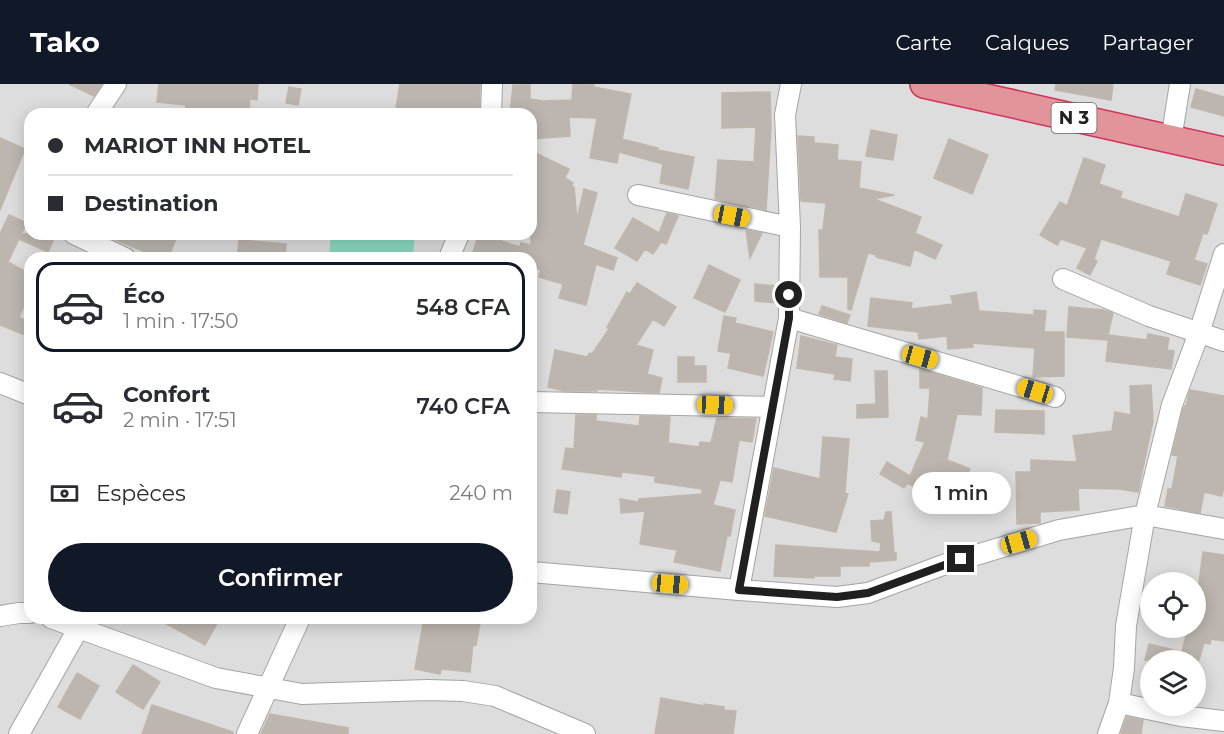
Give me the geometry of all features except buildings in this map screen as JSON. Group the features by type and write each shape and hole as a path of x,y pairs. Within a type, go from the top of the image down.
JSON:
{"highway":[{"name":"N 3","path":"924,84 1224,151"}],"street":[{"path":"100,108 116,84"},
{"path":"491,108 492,84"},
{"path":"739,590 789,318 790,227 785,115 791,84"},
{"path":"1171,140 1180,84"},
{"path":"638,195 790,227"},
{"path":"87,240 112,252"},
{"path":"1108,734 1119,703 1124,668 1126,626 1145,515 1172,405 1199,333 1224,254"},
{"path":"1063,279 1149,316 1224,341"},
{"path":"789,318 1054,397"},
{"path":"0,383 24,393"},
{"path":"537,402 773,407"},
{"path":"537,573 837,597 868,593 943,565 1059,530 1145,515 1224,529"},
{"path":"0,616 24,613"},
{"path":"66,624 216,678 302,694 463,691 495,696 585,734"},
{"path":"248,734 297,624"},
{"path":"19,734 78,629"},
{"path":"1119,703 1181,716 1224,721"}],"shaded area":[{"path":"0,84 1224,84 1224,734 0,734"}],"green space":[{"path":"330,240 414,240 414,252 330,252"}],"route":[{"path":"789,295 789,318 739,590 837,597 868,593 961,559"}]}
